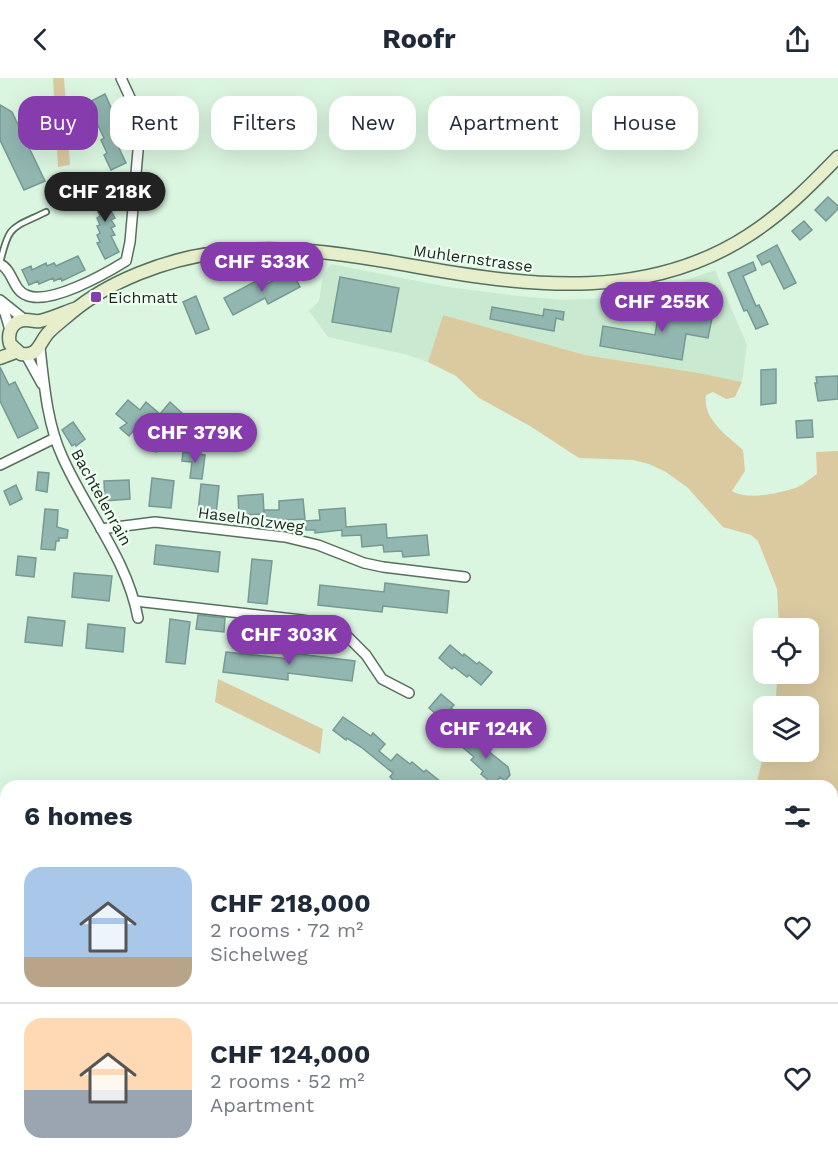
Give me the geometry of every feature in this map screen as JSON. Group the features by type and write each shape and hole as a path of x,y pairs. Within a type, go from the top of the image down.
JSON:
{"street":[{"path":"0,264 7,267 17,289 26,295 42,299 95,279 126,261 130,242 140,128 139,117 122,78"},
{"name":"Muhlernstrasse","path":"0,358 33,353 48,332 78,308 125,281 156,267 202,255 248,250 291,250 358,256 460,274 534,283 598,284 660,273 698,261 742,240 794,201 838,157"},
{"path":"0,300 42,330 42,343"},
{"path":"0,306 5,313 6,335 10,344 21,353"},
{"name":"Muhlernstrasse","path":"6,335 16,322 30,321 78,308"},
{"name":"Bachtelenrain","path":"42,343 45,388 55,438 77,487 120,561 135,601 138,618"},
{"name":"Bachtelenrain","path":"21,353 45,388"},
{"path":"0,465 55,438"},
{"name":"Haselholzweg","path":"101,529 155,522 275,536 303,540 364,563 465,576"},
{"path":"135,601 302,620 327,625 353,641 372,662 382,679 409,693"}],"lane":[{"path":"0,264 6,237 12,229 46,212"}],"shaded area":[{"path":"53,78 64,78 65,96 54,96"},
{"path":"57,150 69,150 70,165 58,167"},
{"path":"331,264 448,287 564,300 607,298 660,289 715,270 747,345 742,382 585,355 443,315 428,362 404,354 328,337 309,311 319,301 323,276"},
{"path":"443,315 585,355 742,382 735,397 726,399 713,392 706,395 708,412 712,419 743,450 745,471 732,491 738,494 778,493 802,485 817,474 816,452 838,451 838,780 757,780 762,762 819,762 819,696 776,696 777,684 819,684 819,618 778,618 777,589 758,541 751,535 723,527 687,487 666,472 633,460 579,458 530,426 479,398 456,376 428,362"},
{"path":"218,679 323,729 320,754 215,702"}],"building":[{"path":"105,94 110,105 110,150 120,150 126,163 111,170 104,155 107,153 101,140 104,138 98,126 98,98"},
{"path":"0,105 12,112 18,125 18,150 30,150 45,181 24,190 0,140"},
{"path":"101,189 105,198 108,196 115,210 111,211 115,218 111,220 115,226 111,228 115,235 111,236 119,252 105,259 97,243 100,242 97,226 100,225 97,218 100,216 94,203 91,204 86,196"},
{"path":"828,197 838,206 838,209 826,221 815,210"},
{"path":"804,221 812,230 800,240 792,231"},
{"path":"777,245 796,283 784,289 770,261 762,265 757,256"},
{"path":"78,256 85,270 62,281 61,278 54,281 53,278 39,284 38,281 29,285 22,270 31,266 32,270 46,263 47,266 54,263 56,266"},
{"path":"753,262 756,270 743,276 756,306 759,305 768,324 756,329 747,310 744,311 728,273"},
{"path":"292,271 300,287 268,304 265,298 233,315 224,298 256,281 259,286 265,285"},
{"path":"340,277 399,288 391,332 332,322"},
{"path":"196,296 209,329 196,334 183,302"},
{"path":"660,304 713,313 708,338 686,334 682,360 600,346 603,326 655,335"},
{"path":"492,307 543,316 544,309 564,312 563,320 556,318 554,331 490,319"},
{"path":"0,367 9,385 15,382 38,428 18,438 0,401"},
{"path":"776,369 776,403 761,405 761,370"},
{"path":"838,376 838,399 818,401 816,377"},
{"path":"128,400 140,410 146,402 160,414 170,402 182,413 166,431 171,435 156,452 148,445 150,443 134,430 129,436 120,428 127,423 116,414"},
{"path":"812,420 813,437 797,438 796,421"},
{"path":"73,422 85,439 76,446 75,444 72,446 62,430"},
{"path":"183,452 205,455 202,479 190,478 192,462 182,461"},
{"path":"38,472 49,473 47,492 36,490"},
{"path":"152,478 174,481 171,508 149,506"},
{"path":"129,480 130,499 105,501 104,481"},
{"path":"201,484 219,486 216,514 198,511"},
{"path":"16,485 22,499 10,505 4,491"},
{"path":"263,494 264,514 239,515 238,496"},
{"path":"303,499 305,519 265,521 264,510 279,510 279,501"},
{"path":"345,508 346,527 386,524 387,538 427,535 429,555 403,557 402,551 384,552 383,545 362,547 361,535 342,536 342,530 315,533 315,530 306,530 305,521 320,520 319,510"},
{"path":"45,509 58,510 57,527 68,530 67,538 59,538 59,541 56,541 55,550 41,549"},
{"path":"156,545 220,552 218,572 154,564"},
{"path":"18,556 36,558 34,577 16,575"},
{"path":"252,559 272,561 267,604 248,602"},
{"path":"74,573 112,576 109,601 72,597"},
{"path":"385,583 449,591 447,613 383,606 382,612 318,605 320,585 384,592"},
{"path":"198,615 225,618 224,632 196,629"},
{"path":"28,617 65,621 62,646 25,642"},
{"path":"170,619 190,622 185,664 166,662"},
{"path":"88,624 125,628 123,652 86,648"},
{"path":"450,645 463,656 464,654 477,664 479,662 492,672 481,685 469,675 467,677 454,667 452,669 439,658"},
{"path":"226,652 290,659 291,653 355,661 352,681 288,673 288,680 223,672"},
{"path":"441,694 454,705 451,708 464,719 452,733 440,722 442,719 429,708"},
{"path":"343,717 371,736 373,733 385,744 379,751 391,761 397,754 424,772 426,770 438,780 393,780 390,777 393,773 361,747 347,738 346,740 333,730"},
{"path":"472,732 485,743 482,746 508,767 510,775 506,780 500,777 498,780 488,780 481,774 483,771 471,760 474,757 461,746"}],"place":[{"name":"Eichmatt","path":"96,297"}]}
